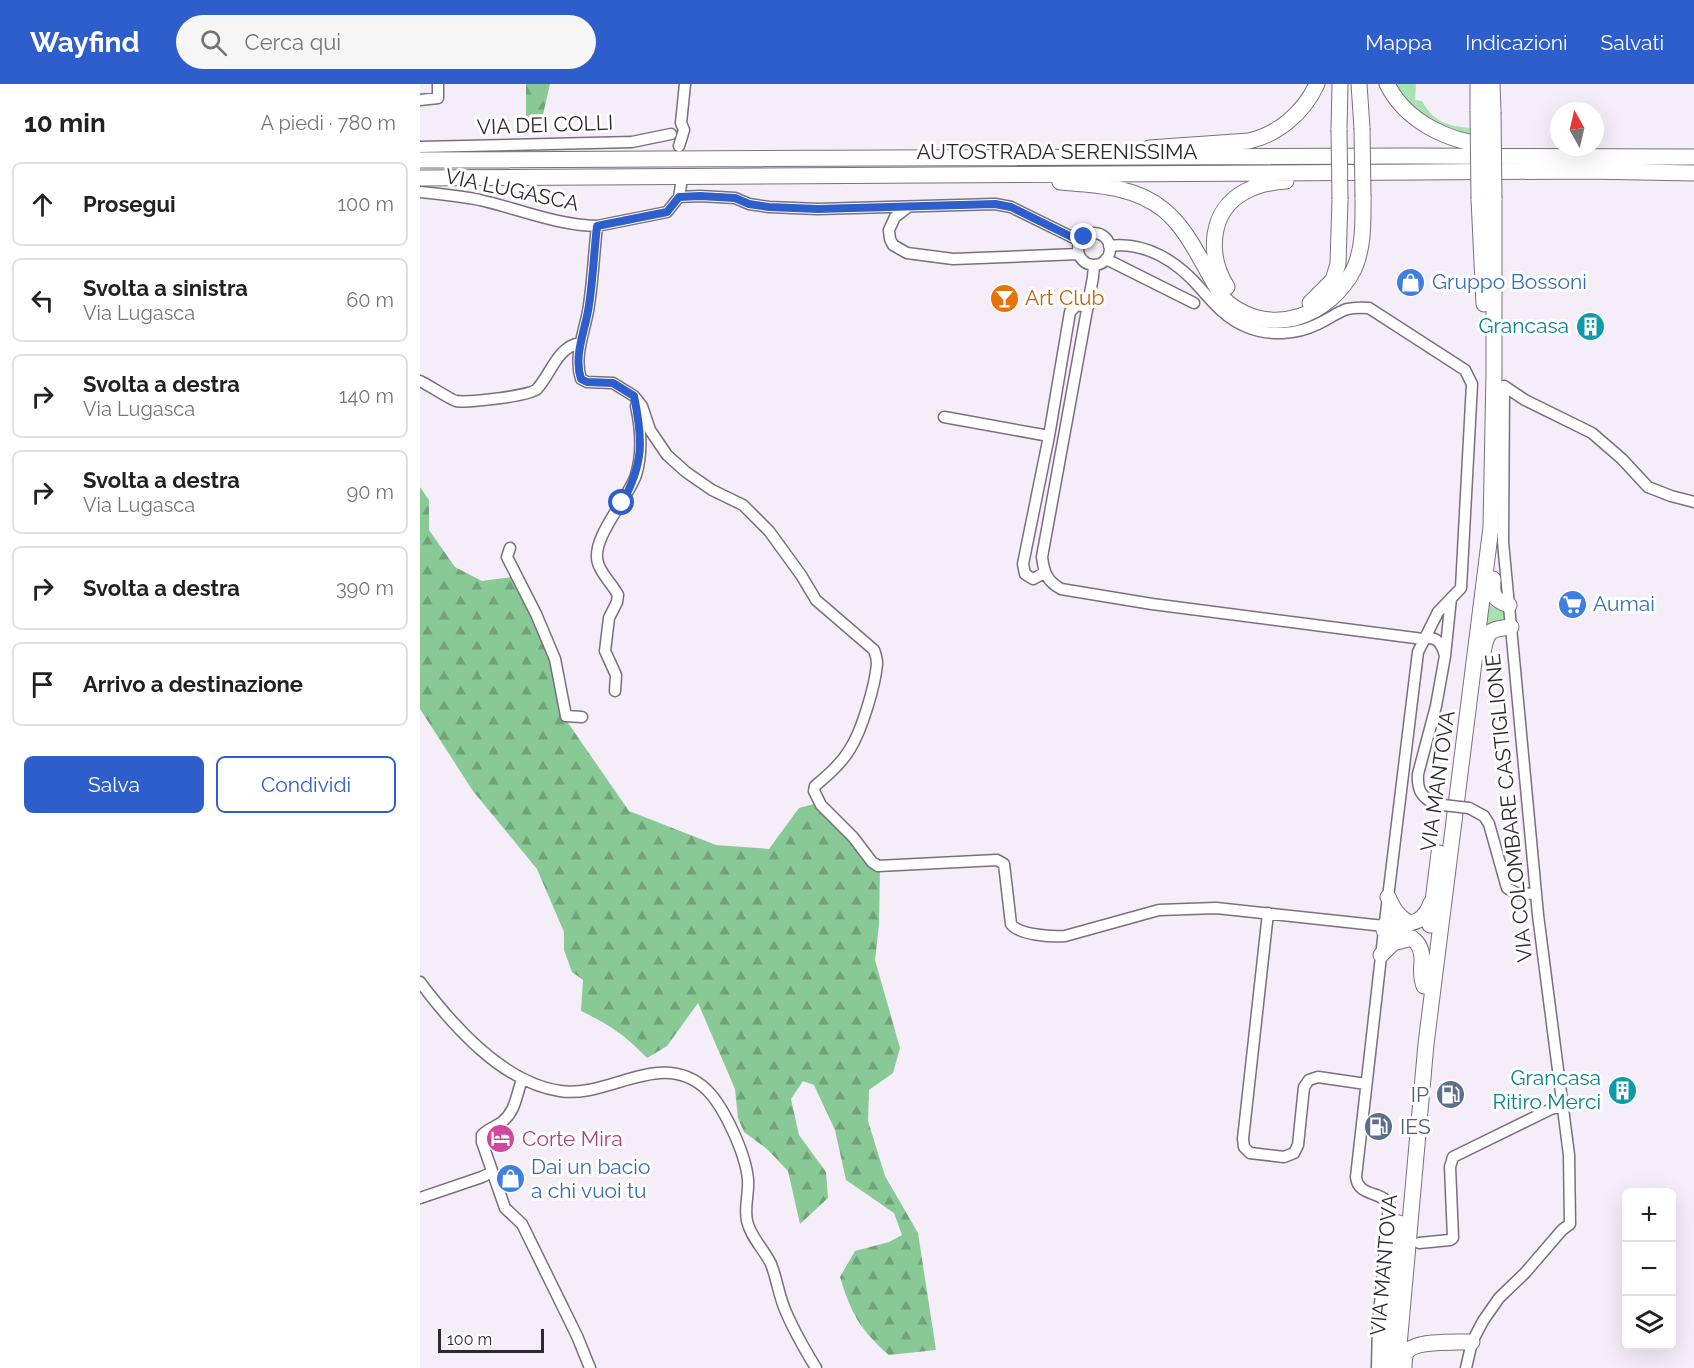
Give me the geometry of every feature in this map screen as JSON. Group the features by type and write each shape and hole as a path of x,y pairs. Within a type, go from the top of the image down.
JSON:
{"highway":[{"path":"1039,157 1248,141 1278,129 1296,115 1317,84"},
{"path":"1340,84 1340,130 1340,199 1338,264 1333,280 1316,298 1292,310 1269,312 1249,306 1232,293 1217,266 1214,242 1215,231 1233,200 1244,191 1270,182 1374,173"},
{"path":"941,174 1092,185 1135,193 1164,210 1175,221 1226,302 1245,314 1266,320 1290,321 1310,313 1332,297 1354,268 1359,252 1363,229 1363,197 1359,84"},
{"path":"1387,84 1399,102 1412,115 1427,127 1456,140 1472,144 1550,152"},
{"path":"1478,84 1485,112 1486,199"},
{"path":"1485,112 1492,84"},
{"name":"AUTOSTRADA SERENISSIMA","path":"420,160 1694,157"},
{"name":"AUTOSTRADA SERENISSIMA","path":"420,178 1587,171 1694,173"},
{"name":"VIA MANTOVA","path":"1397,1368 1426,1044 1491,527 1494,373 1486,199"},
{"name":"VIA MANTOVA","path":"1387,1368 1388,1336 1416,1044 1481,525 1486,199"},
{"path":"1491,527 1494,557 1493,597 1509,605"},
{"path":"1471,696 1481,665 1486,638 1491,631 1497,628 1511,627"},
{"path":"1388,897 1394,910 1408,922"},
{"path":"1384,928 1423,918 1428,912 1433,897"},
{"path":"1384,928 1412,939 1420,946 1422,952 1421,978 1424,986"},
{"path":"1381,955 1393,942 1412,939"},
{"path":"1402,1308 1405,1334 1413,1342 1421,1344 1472,1342"},
{"path":"1404,1368 1406,1353 1410,1348 1421,1344"}],"street":[{"path":"420,100 438,98 438,84"},
{"name":"VIA DEI COLLI","path":"420,147 632,142 655,137 675,130 685,84"},
{"name":"VIA LUGASCA","path":"420,192 480,200 578,226 597,226 667,212 680,191 700,196 735,198 749,204 769,207 818,209 908,207"},
{"path":"1079,254 952,259 907,253 893,245 889,230 895,217 908,207 995,204 1011,207 1080,241"},
{"name":"VIA LUGASCA","path":"597,226 589,306 580,344 579,373 581,379 587,382 613,383 634,396"},
{"path":"1094,233 1104,237 1110,246 1107,259 1094,265 1084,262 1079,254 1080,241 1094,233"},
{"path":"1110,246 1124,244 1137,246 1174,263 1227,316 1246,327 1271,334 1295,332 1318,325 1340,311 1352,307 1369,308 1465,370 1472,384 1461,588 1440,610 1418,652 1356,1180 1360,1187 1373,1195 1386,1199 1389,1204 1378,1326 1377,1368"},
{"path":"1107,259 1194,303"},
{"path":"1094,265 1042,557 1044,573 1051,583 1061,589 1152,604 1423,639 1433,638 1440,642 1445,656"},
{"path":"1044,573 1033,579 1025,574 1023,564 1049,436 1070,312 1077,305 1088,307"},
{"path":"420,381 454,401 494,401 529,394 536,391 552,365 565,351 574,344 580,344"},
{"name":"VIA COLOMBARE CASTIGLIONE","path":"1472,1342 1483,1320 1499,1298 1570,1224 1571,1170 1536,893 1503,542 1504,386 1525,400 1592,434 1622,459 1648,487 1694,502"},
{"path":"615,691 616,675 605,651 609,618 618,595 598,564 597,551 607,527 632,485 637,472 641,428 634,396"},
{"path":"634,396 642,406 650,430 667,455 712,490 743,505 769,531 816,600 874,650 877,661 856,739 830,774 815,786 814,791 821,805 853,837 872,862 878,866 997,860 1002,862 1011,924 1018,930 1053,937 1065,936 1159,910 1216,908 1384,928"},
{"path":"944,417 1049,436"},
{"path":"510,548 507,557 536,614 555,659 566,716 582,717"},
{"path":"1451,598 1445,656 1436,706 1417,786 1419,792 1434,804 1469,808 1484,816 1489,824 1508,888 1518,894 1536,893"},
{"path":"1440,610 1447,619 1448,628"},
{"path":"1268,913 1243,1139 1244,1148 1250,1153 1284,1157 1294,1153 1298,1145 1304,1087 1309,1080 1318,1077 1366,1084"},
{"path":"420,982 438,1006 497,1065 522,1080 560,1092 576,1092 598,1089 644,1075 665,1073 682,1076 699,1083 709,1092 721,1108 744,1163 748,1180 747,1220 751,1233 770,1264 785,1311 816,1368"},
{"path":"522,1080 514,1107 508,1117 482,1135 505,1208 522,1224 577,1336 590,1368"},
{"path":"1419,1243 1453,1238 1450,1167 1453,1157 1551,1109 1563,1106"},
{"path":"420,1198 492,1172"},
{"path":"1466,1368 1472,1342"}],"green space":[{"path":"526,84 550,84 539,132 526,131"},
{"path":"1395,84 1416,84 1415,100 1422,101 1431,114 1442,122 1470,128 1470,138 1448,129 1418,111"},
{"path":"420,487 429,500 429,530 455,567 482,581 512,577 554,655 566,720 629,811 716,845 769,849 799,808 825,801 880,866 879,925 875,960 900,1048 893,1073 869,1090 868,1121 885,1176 918,1233 936,1350 889,1355 864,1329 848,1301 840,1277 855,1251 889,1242 902,1235 894,1213 846,1180 835,1130 814,1085 803,1081 791,1099 799,1135 826,1172 828,1198 800,1224 788,1171 767,1149 744,1132 738,1118 735,1089 698,1003 667,1046 647,1058 617,1031 581,1011 583,980 572,972 564,950 564,932 537,869 473,791 420,709"},
{"path":"1489,604 1506,612 1506,620 1486,627"}],"place":[{"name":"Gruppo Bossoni","path":"1411,282"},
{"name":"Art Club","path":"1004,298"},
{"name":"Grancasa","path":"1590,326"},
{"name":"Aumai","path":"1572,604"},
{"name":"Grancasa Ritiro Merci","path":"1622,1090"},
{"name":"IP","path":"1450,1095"},
{"name":"IES","path":"1379,1127"},
{"name":"Corte Mira","path":"501,1139"},
{"name":"Dai un bacio a chi vuoi tu","path":"510,1179"}],"route":[{"path":"622,503 637,472 641,443 641,428 634,396 613,383 587,382 581,379 579,373 580,344 589,306 597,226 667,212 679,197 700,196 735,198 749,204 769,207 818,209 995,204 1011,207 1080,241 1084,237"}]}
